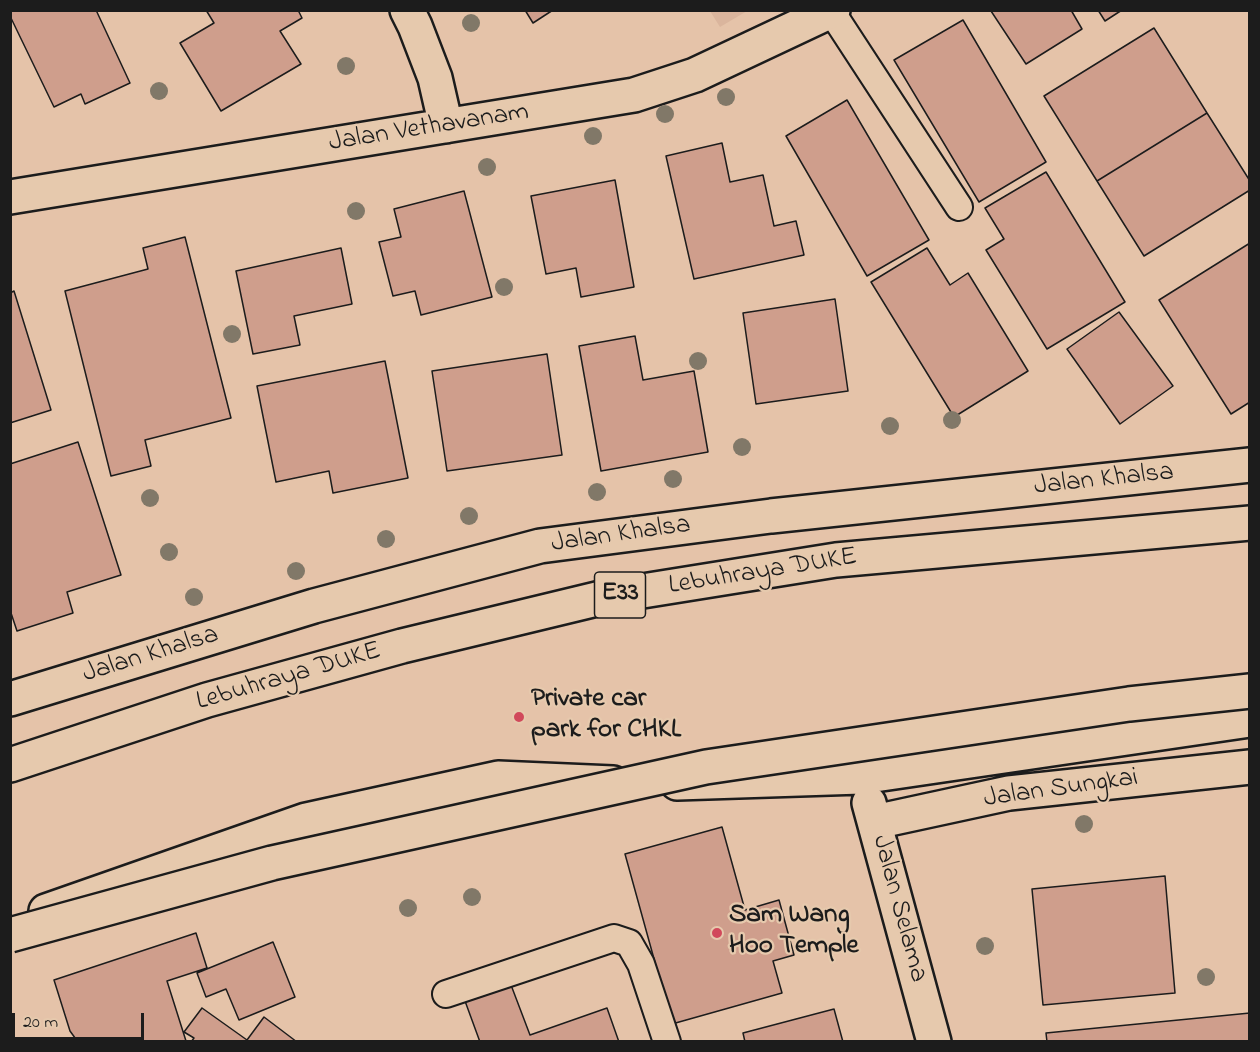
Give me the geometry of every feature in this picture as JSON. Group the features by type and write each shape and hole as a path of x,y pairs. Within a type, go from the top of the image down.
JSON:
{"main road":[{"path":"407,10 435,78 446,126"},
{"name":"Jalan Vethavanam","path":"10,197 634,95 695,75 832,11"},
{"name":"Jalan Khalsa","path":"10,699 314,606 540,546 771,516 1250,465"},
{"name":"Lebuhraya DUKE","path":"10,765 207,700 402,645 605,597 836,560 1250,523"},
{"path":"10,934 272,863 706,767 1130,704 1250,691"},
{"path":"10,924 306,820 498,778 645,784 861,777 1250,720"},
{"name":"Jalan Sungkai","path":"875,822 1009,793 1250,767"},
{"name":"Jalan Selama","path":"861,777 934,1041"}],"lane":[{"path":"832,11 959,207"},
{"path":"446,994 614,938 629,943 641,964 667,1041"}],"shaded area":[{"path":"710,11 747,11 720,27"}],"building":[{"path":"10,10 96,10 130,83 85,104 81,94 54,107 10,16"},
{"path":"206,10 298,10 302,18 280,31 301,64 221,111 180,43 214,23"},
{"path":"525,10 553,10 533,23"},
{"path":"1071,10 1082,29 1026,64 991,11"},
{"path":"1098,10 1122,10 1105,21"},
{"path":"963,20 1046,162 979,202 894,60"},
{"path":"1154,28 1207,113 1097,181 1044,96"},
{"path":"847,100 929,240 867,276 786,136"},
{"path":"1207,113 1250,181 1250,190 1144,256 1097,181"},
{"path":"722,143 730,182 763,175 774,226 796,221 804,255 694,279 666,156"},
{"path":"1046,172 1125,302 1047,349 986,250 1004,239 985,208"},
{"path":"615,180 634,287 581,297 576,268 546,274 531,196"},
{"path":"464,191 492,297 421,315 415,291 393,296 379,242 401,237 394,209"},
{"path":"185,237 231,418 145,440 151,466 111,476 65,291 148,269 143,248"},
{"path":"1250,243 1250,402 1231,414 1159,300"},
{"path":"341,248 352,304 294,316 300,345 253,354 236,271"},
{"path":"927,248 950,285 968,273 1028,371 954,417 871,282"},
{"path":"14,291 51,410 10,423 10,293"},
{"path":"835,299 848,391 756,404 743,313"},
{"path":"1119,312 1173,386 1120,424 1067,349"},
{"path":"635,336 643,380 694,371 708,452 601,471 579,346"},
{"path":"547,354 562,455 447,471 432,371"},
{"path":"385,361 408,478 333,493 329,471 276,482 257,386"},
{"path":"78,442 121,575 67,592 73,613 17,631 10,610 10,464"},
{"name":"Sam Wang Hoo Temple","path":"722,827 745,910 779,900 794,955 773,961 782,993 672,1024 625,854"},
{"path":"1165,876 1175,993 1043,1005 1032,889"},
{"path":"196,933 207,968 167,981 186,1041 78,1042 70,1031 54,980"},
{"path":"273,942 295,997 239,1020 226,989 206,997 197,973"},
{"path":"511,985 530,1035 607,1008 619,1042 480,1042 465,1001"},
{"path":"202,1008 247,1040 264,1017 297,1042 191,1042 194,1038 184,1032"},
{"path":"834,1009 843,1042 745,1042 743,1033"},
{"path":"1250,1013 1250,1042 1047,1042 1046,1033"}],"place":[{"name":"Private car park for CHKL","path":"519,717"},
{"name":"Sam Wang Hoo Temple","path":"717,933"}]}
